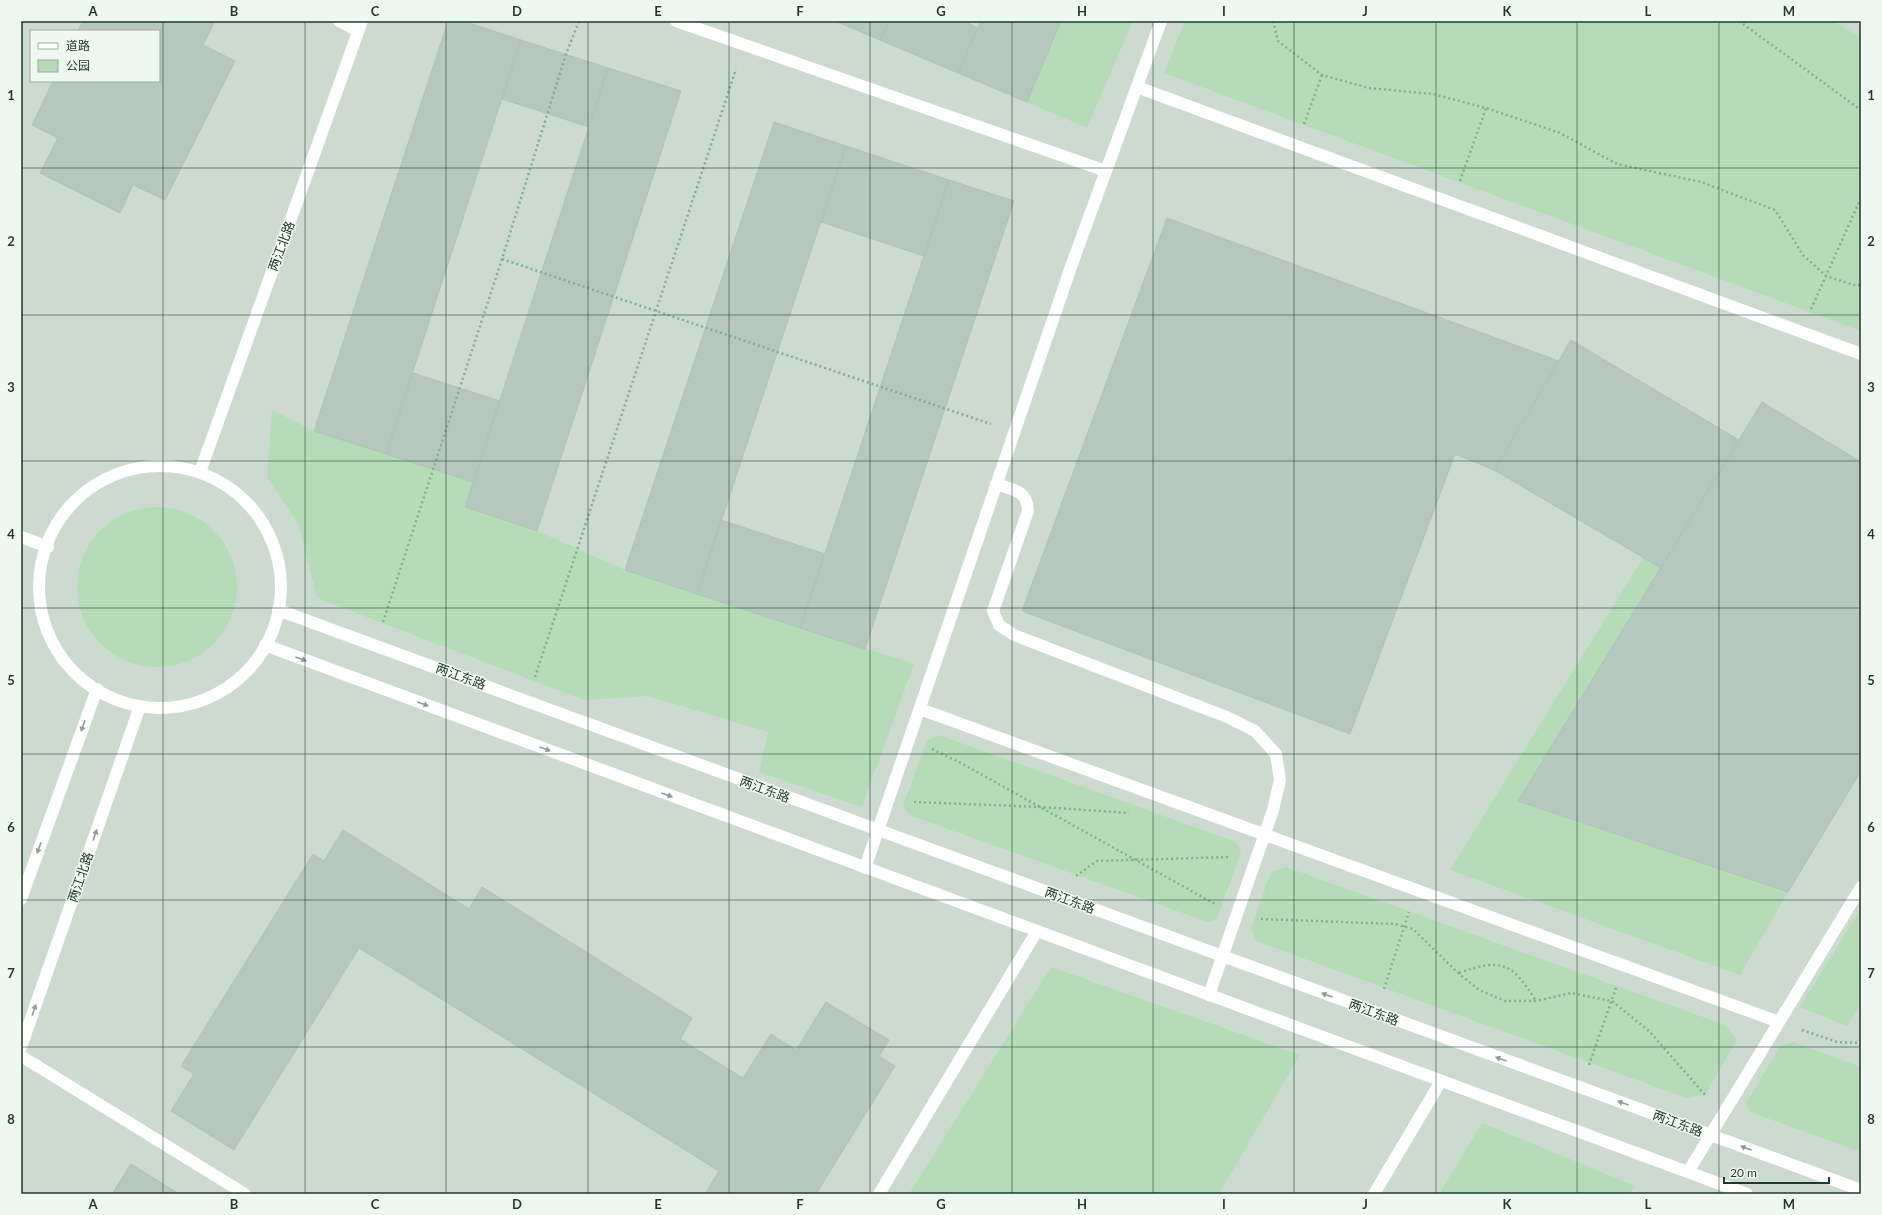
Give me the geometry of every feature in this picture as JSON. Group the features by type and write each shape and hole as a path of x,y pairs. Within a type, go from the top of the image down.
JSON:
{"street":[{"path":"339,21 360,26"},
{"path":"676,21 1106,171"},
{"path":"865,868 1014,432 1106,171 1161,21"},
{"name":"两江北路","path":"200,472 360,26"},
{"path":"1137,87 1861,354"},
{"path":"158,465 200,472 234,490 260,518 277,552 282,590 275,628 256,662 228,689 192,704 154,709 116,701 80,680 54,647 40,608 40,566 54,527 81,495 117,474 158,465"},
{"path":"996,484 1021,493 1027,502 1028,512 993,611 999,625 1014,635 1227,717 1255,731 1276,754 1280,780 1265,834 1209,995"},
{"path":"21,537 48,547"},
{"name":"两江东路","path":"278,610 1861,1190"},
{"path":"265,645 1747,1194"},
{"path":"21,899 97,689"},
{"name":"两江北路","path":"21,1047 140,706"},
{"path":"920,709 1779,1022"},
{"path":"1688,1172 1861,887"},
{"path":"879,1194 1038,931"},
{"path":"21,1056 245,1194"},
{"path":"1374,1194 1441,1081"}],"path":[{"path":"376,645 502,259 566,54 579,21"},
{"path":"1274,21 1278,41 1322,75 1369,88 1433,94 1486,108 1560,133 1617,164 1701,182 1775,210 1803,255 1826,276 1857,286 1861,284"},
{"path":"1739,21 1861,110"},
{"path":"528,701 744,45"},
{"path":"1296,145 1322,75"},
{"path":"1452,202 1486,108"},
{"path":"1802,331 1861,198"},
{"path":"502,259 1014,432"},
{"path":"909,739 959,762 1206,900 1237,914 1268,920 1395,924 1404,926 1413,929 1458,973 1479,990 1505,1001 1536,1001 1571,993 1612,1001 1650,1032 1723,1115"},
{"path":"888,801 1041,807 1134,814"},
{"path":"1058,895 1078,874 1097,861 1257,856"},
{"path":"1376,1013 1416,890"},
{"path":"1458,973 1480,965 1507,966 1523,980 1536,1001"},
{"path":"1580,1088 1625,965"},
{"path":"1779,1022 1837,1042 1861,1043"}],"shaded area":[{"path":"21,21 1861,21 1861,1194 21,1194"}],"green space":[{"path":"1061,21 1133,21 1087,128 1027,102"},
{"path":"1185,21 1833,21 1861,38 1861,331 1164,73"},
{"path":"272,410 314,431 473,482 465,507 537,531 625,570 914,664 862,807 759,772 768,732 648,696 584,700 317,598 299,525 267,477"},
{"path":"165,507 180,510 195,516 214,530 224,542 231,556 236,571 236,603 231,618 224,632 214,644 202,654 180,664 165,667 149,667 134,664 112,654 100,644 90,632 78,603 77,579 80,564 90,542 100,530 112,520 141,508"},
{"path":"1643,558 1661,568 1518,801 1788,892 1740,975 1450,870"},
{"path":"939,735 1236,842 1241,852 1217,919 1208,922 909,815 903,805 927,741"},
{"path":"1286,867 1725,1025 1737,1040 1705,1094 1686,1098 1256,941 1251,928 1271,872"},
{"path":"1861,909 1861,1004 1847,1026 1800,1007"},
{"path":"1051,967 1300,1055 1219,1194 909,1194"},
{"path":"1793,1042 1861,1067 1861,1152 1750,1112 1746,1103 1781,1045"},
{"path":"1482,1123 1635,1186 1629,1194 1439,1194"}],"building":[{"path":"83,21 215,21 203,45 235,61 165,200 133,185 120,213 40,173 58,138 32,125 53,82 160,82 160,30 78,30"},
{"path":"448,21 463,21 521,40 386,454 314,431"},
{"path":"835,21 889,21 880,40"},
{"path":"889,21 963,21 978,28 958,73 880,40"},
{"path":"981,21 1061,21 1027,102 958,73"},
{"path":"521,40 608,68 589,127 502,99"},
{"path":"608,68 681,91 537,531 465,507"},
{"path":"774,122 846,146 697,594 625,570"},
{"path":"846,146 949,180 924,256 821,222"},
{"path":"949,180 1014,201 865,649 800,628"},
{"path":"1167,218 1559,361 1494,470 1455,454 1350,734 1022,611"},
{"path":"1571,340 1739,440 1661,568 1494,470"},
{"path":"413,373 500,401 473,482 386,454"},
{"path":"1762,402 1861,462 1861,771 1788,892 1518,801"},
{"path":"721,520 825,554 800,628 697,594"},
{"path":"343,830 469,909 482,887 692,1018 680,1039 743,1078 771,1034 796,1050 826,1002 889,1040 879,1056 895,1066 816,1194 705,1194 719,1171 359,948 234,1150 171,1111 194,1074 181,1066 313,854 324,861"},
{"path":"131,1164 179,1194 112,1194"}]}
